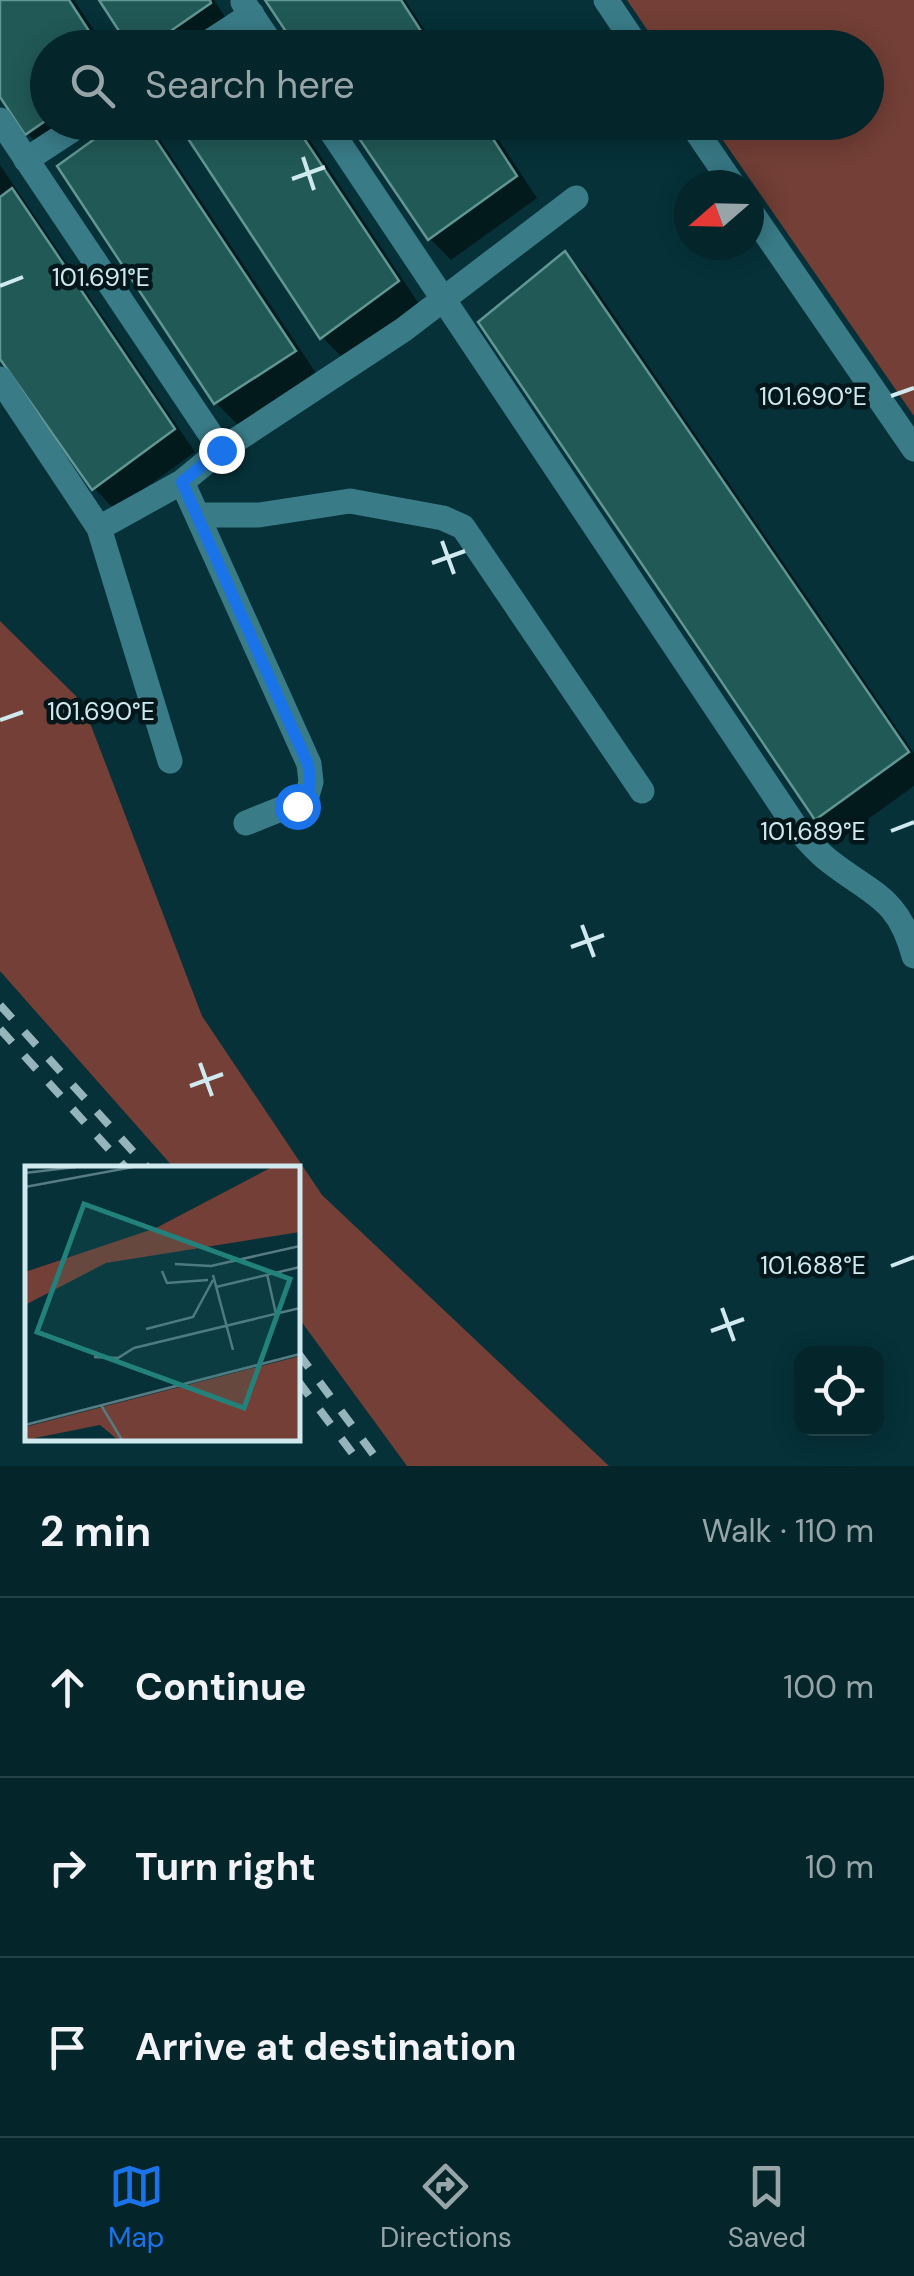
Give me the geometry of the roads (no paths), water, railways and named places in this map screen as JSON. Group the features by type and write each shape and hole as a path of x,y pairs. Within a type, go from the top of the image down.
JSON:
{"street":[{"path":"606,0 626,30"},
{"path":"221,30 247,7 262,30"},
{"path":"0,120 221,450"},
{"path":"26,160 57,140"},
{"path":"337,140 795,826 826,859 890,902 906,926 914,956"},
{"path":"702,140 723,170"},
{"path":"100,528 182,482 221,450 403,330 576,198"},
{"path":"764,230 914,449"},
{"path":"0,379 100,528 170,760"},
{"path":"182,482 308,764 311,782 306,799 246,822"},
{"path":"197,515 259,514 350,501 443,518 463,527 642,791"}],"railway":[{"path":"0,1005 146,1166"},
{"path":"0,1029 124,1166"},
{"path":"300,1356 382,1466"},
{"path":"300,1384 362,1466"}]}
